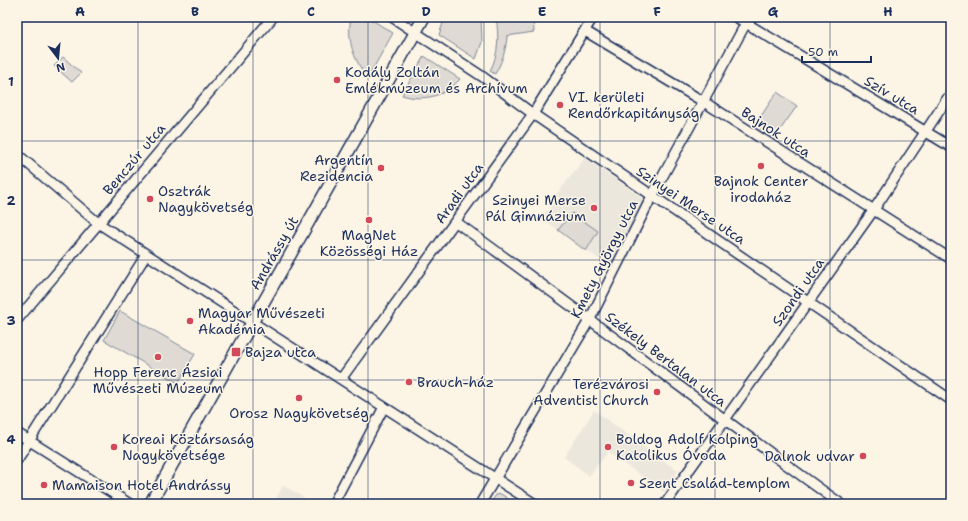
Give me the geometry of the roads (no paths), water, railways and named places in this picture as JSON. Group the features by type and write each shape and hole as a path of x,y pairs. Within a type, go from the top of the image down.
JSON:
{"main road":[{"name":"Andrássy út","path":"150,504 424,17"}],"street":[{"name":"Benczúr utca","path":"17,320 272,17"},
{"name":"Szinyei Merse utca","path":"392,17 483,77 533,114 951,400"},
{"name":"Aradi utca","path":"341,379 533,114 593,17"},
{"name":"Szív utca","path":"736,17 951,147"},
{"name":"Kmety György utca","path":"480,504 590,319 652,196 746,23"},
{"name":"Bajnok utca","path":"585,31 704,102 873,211 951,259"},
{"name":"Szondi utca","path":"665,504 873,211 924,131 951,93"},
{"path":"17,154 98,224 535,504"},
{"name":"Székely Bertalan utca","path":"456,222 590,319 725,421 841,504"},
{"path":"17,460 146,255"},
{"path":"332,504 384,407"},
{"path":"17,433 128,503"}],"place":[{"name":"Kodály Zoltán Emlékmúzeum és Archívum","path":"337,80"},
{"name":"VI. kerületi Rendőrkapitányság","path":"560,105"},
{"name":"Bajnok Center irodaház","path":"761,166"},
{"name":"Argentín Rezidencia","path":"381,168"},
{"name":"Osztrák Nagykövetség","path":"150,199"},
{"name":"Szinyei Merse Pál Gimnázium","path":"594,208"},
{"name":"MagNet Közösségi Ház","path":"369,220"},
{"name":"Magyar Művészeti Akadémia","path":"190,321"},
{"name":"Bajza utca","path":"236,352"},
{"name":"Hopp Ferenc Ázsiai Művészeti Múzeum","path":"158,357"},
{"name":"Brauch-ház","path":"409,382"},
{"name":"Terézvárosi Adventist Church","path":"657,392"},
{"name":"Orosz Nagykövetség","path":"299,398"},
{"name":"Koreai Köztársaság Nagykövetsége","path":"114,447"},
{"name":"Boldog Adolf Kolping Katolikus Óvoda","path":"608,447"},
{"name":"Dalnok udvar","path":"863,456"},
{"name":"Szent Család-templom","path":"631,483"},
{"name":"Mamaison Hotel Andrássy","path":"44,485"}]}
